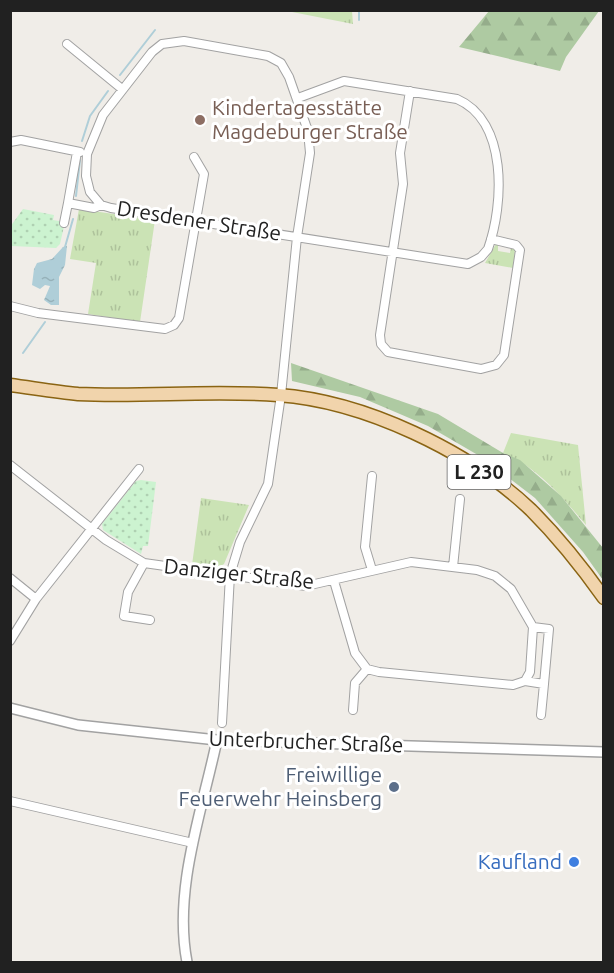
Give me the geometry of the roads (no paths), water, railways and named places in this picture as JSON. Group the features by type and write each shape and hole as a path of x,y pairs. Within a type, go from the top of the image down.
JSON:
{"main road":[{"name":"L 230","path":"10,385 78,394 281,395 352,409 410,430 462,460 530,510 584,570 603,598"}],"street":[{"name":"Dresdener Straße","path":"100,205 90,192 86,176 87,154 103,115 122,89 162,44 184,41 268,56 281,63 298,99 308,131 310,153 297,237 281,395 268,484 240,542 230,575 222,723"},
{"path":"67,44 122,89"},
{"path":"297,237 468,264 481,257 491,239 500,186 500,173 480,115 468,104 457,99 344,81 298,99"},
{"path":"410,91 400,153 403,184 380,335 381,344 388,352 490,369 504,355 520,250 516,245 491,239"},
{"path":"10,142 21,140 87,154"},
{"path":"64,223 77,152"},
{"path":"10,306 38,313 165,329 174,325 179,318 204,174 194,157"},
{"name":"Dresdener Straße","path":"68,203 94,208 100,205 297,237"},
{"name":"Danziger Straße","path":"10,465 92,529 144,563 306,586 411,562 477,570 503,580 532,627 549,629 541,715"},
{"path":"10,641 36,599 140,469"},
{"path":"372,476 365,547 372,570"},
{"path":"453,567 460,499"},
{"name":"Danziger Straße","path":"144,563 128,592 124,616 150,620"},
{"path":"10,578 36,599"},
{"name":"Danziger Straße","path":"334,581 354,652 367,669"},
{"path":"525,681 530,672 532,627"},
{"path":"353,710 355,683 367,669 513,685 525,681 544,684"},
{"name":"Unterbrucher Straße","path":"10,708 78,725 217,740 603,752"},
{"path":"187,963 182,919 185,882 217,740"},
{"path":"10,801 193,843"}],"water":[{"path":"67,246 65,265 59,277 59,305 51,305 44,300 50,286 45,285 40,289 32,285 34,269 37,263 52,259 63,247"}],"waterway":[{"path":"359,10 359,20"},
{"path":"120,75 155,30"},
{"path":"82,141 90,116 108,91"},
{"path":"76,196 80,160"},
{"path":"65,247 73,219"},
{"path":"23,353 45,322"}],"place":[{"name":"Kindertagesstätte Magdeburger Straße","path":"200,120"},
{"name":"Freiwillige Feuerwehr Heinsberg","path":"394,787"},
{"name":"Kaufland","path":"574,862"}]}
